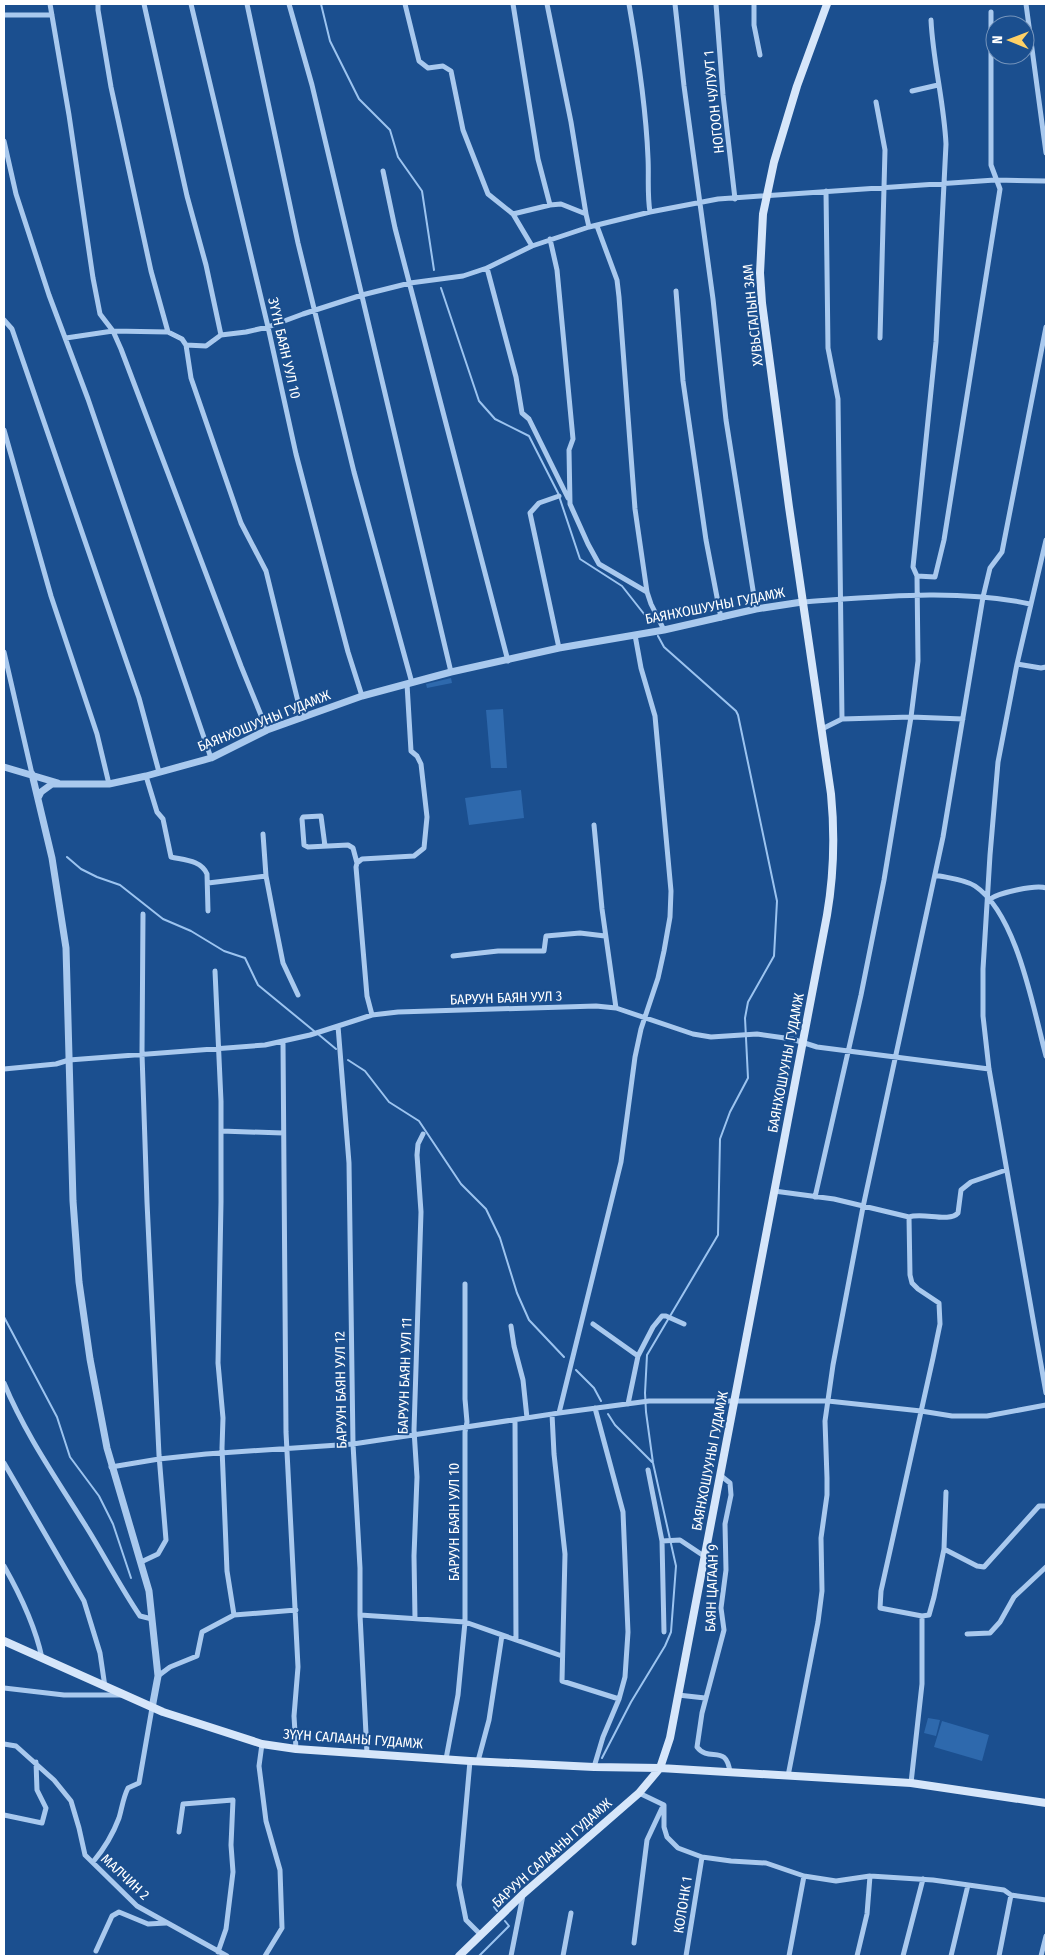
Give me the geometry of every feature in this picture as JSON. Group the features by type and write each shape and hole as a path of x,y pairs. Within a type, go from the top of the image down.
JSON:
{"main road":[{"name":"ХУВЬСГАЛЫН ЗАМ","path":"802,602 762,302 760,250 766,196 774,162 797,86 827,4"},
{"name":"БАЯНХОШУУНЫ ГУДАМЖ","path":"660,1768 670,1738 827,915 834,867 833,818 822,729 802,602"},
{"name":"ЗҮҮН САЛААНЫ ГУДАМЖ","path":"4,1641 152,1708 262,1744 296,1749 474,1761 660,1768"},
{"path":"660,1768 911,1783 1046,1803"},
{"name":"БАРУУН САЛААНЫ ГУДАМЖ","path":"459,1956 523,1894 639,1794 660,1768"}],"street":[{"path":"50,4 100,314 113,331 267,730"},
{"path":"98,4 111,87 151,271 168,332"},
{"path":"144,4 187,196 206,265 221,335"},
{"name":"ЗҮҮН БАЯН УУЛ 10","path":"191,4 268,327 296,454 348,652 362,696"},
{"path":"247,4 283,177 354,472 409,684 411,751 417,756 421,764 427,818 424,848 414,856 362,859 357,862"},
{"path":"289,4 312,85 450,672"},
{"path":"405,4 419,62 428,68 443,66 451,71 463,130 488,194 514,214 532,246"},
{"path":"513,4 538,159 550,205"},
{"path":"546,4 571,122 586,214 590,227"},
{"path":"628,4 638,58 648,158 650,212"},
{"path":"675,4 726,420 756,609"},
{"name":"НОГООН ЧУЛУУТ 1","path":"716,4 723,95 735,199"},
{"path":"754,4 754,25 760,55"},
{"path":"1026,4 1046,153"},
{"path":"917,576 935,576 944,540 1000,189 995,180 991,165 991,12"},
{"path":"4,14 52,14"},
{"path":"815,1197 884,880 911,717 918,661 917,576 913,567 936,342 946,144 945,122 938,85 931,20"},
{"path":"912,91 938,85"},
{"path":"876,102 885,150 880,338"},
{"path":"4,141 16,194 49,295 66,338 211,758"},
{"path":"383,171 395,228 508,660"},
{"path":"186,345 206,346 221,335 268,327 302,314 410,283 463,276 487,268 550,239 650,212 700,202 885,186 995,180 1046,181"},
{"path":"826,191 828,348 838,399 842,718"},
{"path":"514,214 561,204 586,214"},
{"path":"597,226 617,280 620,297 635,510 647,592 662,630"},
{"path":"550,239 558,270 573,439 569,450 570,504"},
{"path":"487,268 516,377 522,413 530,419 552,469 562,483 588,544 599,564 647,592"},
{"path":"676,291 683,381 706,540 720,618"},
{"path":"4,320 12,329 139,698 159,772"},
{"path":"788,1776 818,1622 822,1591 821,1538 827,1495 825,1435 833,1365 894,1058 935,875 983,596 990,568 1002,552 1046,327"},
{"path":"66,338 113,331 168,332 182,339 186,345 192,378 241,523 266,572 302,718"},
{"path":"4,430 51,596 97,734 109,784"},
{"path":"559,496 539,503 530,513 559,648"},
{"path":"1046,540 1017,664 998,762 983,969 983,1016 989,1069 1046,1393"},
{"path":"802,602 918,596 983,596 1030,604"},
{"name":"БАЯНХОШУУНЫ ГУДАМЖ","path":"4,766 58,783 109,784 211,758 267,730 362,696 450,672 559,648 662,630 756,609 802,602"},
{"path":"559,1413 621,1162 640,1029 658,978 670,917 671,891 655,716 641,668 635,635"},
{"path":"4,652 52,858 66,948 73,1200 79,1282 90,1359 111,1467 141,1562 148,1591 158,1676 140,1783 128,1788 123,1798 120,1816 113,1832 103,1851 93,1862"},
{"path":"1017,664 1041,668 1046,667"},
{"path":"822,729 842,718 911,717 963,719"},
{"path":"146,776 157,812 162,819 171,857 201,864 207,874 208,911"},
{"path":"38,798 46,787 58,783"},
{"path":"325,846 322,816 303,817 304,845 308,847 348,845 353,848 357,862 367,996 372,1015"},
{"path":"594,825 605,936 616,1008"},
{"path":"263,834 266,876 283,963 298,996"},
{"path":"935,875 965,881 989,897 1008,929 1016,947 1046,1056"},
{"path":"208,883 266,876"},
{"path":"989,897 1036,886 1046,888"},
{"path":"141,1562 158,1554 166,1540 159,1459 148,1231 142,1054 143,914"},
{"path":"453,956 498,951 544,951 546,936 580,934 605,936"},
{"path":"215,971 222,1202 218,1363 222,1418 227,1571 234,1615"},
{"name":"БАРУУН БАЯН УУЛ 3","path":"4,1069 56,1064 69,1060 218,1049 283,1042 372,1015 398,1012 596,1006 616,1008 675,1029 710,1037 757,1034 792,1039 817,1047 989,1069"},
{"name":"БАРУУН БАЯН УУЛ 12","path":"338,1026 349,1164 352,1444 360,1568 360,1615 367,1754"},
{"path":"283,1042 287,1448 298,1667 294,1716 296,1749"},
{"path":"221,1131 283,1133"},
{"name":"БАРУУН БАЯН УУЛ 11","path":"415,1619 414,1556 417,1478 414,1434 420,1212 417,1155 418,1144 423,1134"},
{"path":"774,1191 834,1199 909,1217 918,1215 954,1216 958,1213 961,1190 979,1179 1006,1170"},
{"path":"909,1217 910,1275 912,1283 939,1304 940,1324 881,1591 880,1608 922,1616 929,1615 944,1549 946,1492"},
{"name":"БАРУУН БАЯН УУЛ 10","path":"446,1759 458,1695 465,1622 465,1284"},
{"path":"628,1404 638,1356 653,1327 662,1316 684,1324"},
{"path":"593,1324 638,1356"},
{"path":"511,1326 523,1380 528,1418"},
{"path":"4,1383 42,1455 125,1594 140,1616 152,1619"},
{"path":"111,1467 159,1459 352,1444 640,1402 682,1400 734,1402 828,1401 952,1416 987,1416 1046,1405"},
{"path":"594,1767 603,1736 620,1699 625,1677 628,1632 623,1512 595,1408"},
{"path":"552,1414 554,1454 565,1554 562,1681 620,1699"},
{"path":"515,1420 516,1640"},
{"path":"4,1463 84,1601 100,1653 105,1688"},
{"path":"648,1470 662,1541 664,1632"},
{"name":"БАЯН ЦАГААН 9","path":"720,1475 730,1483 732,1495 725,1524 726,1570 721,1608 724,1630 705,1698 697,1747 702,1752 726,1758 729,1762 730,1773"},
{"path":"944,1549 977,1566 984,1567 1039,1506 1046,1506"},
{"path":"662,1541 672,1540 688,1545 704,1556"},
{"path":"4,1566 22,1598 38,1640 42,1659"},
{"path":"967,1634 990,1633 1000,1622 1014,1597 1046,1567"},
{"path":"158,1676 170,1666 197,1656 202,1632 234,1615 296,1610"},
{"path":"360,1615 465,1622 562,1656"},
{"path":"911,1783 922,1684 922,1616"},
{"path":"481,1935 466,1920 459,1885 474,1761 489,1720 502,1635"},
{"path":"4,1688 64,1695 122,1695"},
{"path":"678,1695 705,1698"},
{"name":"МАЛЧИН 2","path":"4,1744 16,1746 54,1780 71,1802 85,1855 137,1906 226,1956"},
{"path":"262,1744 259,1766 266,1821 280,1870 282,1928 265,1956"},
{"path":"4,1815 42,1823 46,1808 37,1790 36,1762"},
{"path":"639,1794 664,1805"},
{"path":"180,1832 183,1804 233,1800 231,1845 233,1872 226,1929 218,1952"},
{"path":"664,1805 664,1827 667,1837 678,1848 702,1857 731,1862 766,1863 804,1876 836,1881 870,1876 922,1879 1004,1890 1011,1895 1046,1900"},
{"path":"634,1943 647,1840 664,1805"},
{"name":"КОЛОНК 1","path":"686,1956 702,1857"},
{"path":"789,1956 804,1876"},
{"path":"857,1956 868,1914 870,1876"},
{"path":"903,1956 922,1879"},
{"path":"951,1956 968,1885"},
{"path":"511,1956 523,1894"},
{"path":"999,1956 1011,1895"},
{"path":"96,1952 112,1916 119,1912 148,1924 166,1923"},
{"path":"563,1956 571,1913"},
{"path":"1041,1956 1046,1936"}],"shaded area":[{"path":"451,678 452,683 427,688 426,684"},
{"path":"503,709 507,768 491,768 486,710"},
{"path":"521,790 524,818 469,825 465,798"},
{"path":"928,1718 940,1720 936,1736 924,1733"},
{"path":"942,1721 989,1735 982,1761 934,1747"}],"waterway":[{"path":"321,4 330,41 359,99 390,130 398,157 422,191 434,270"},
{"path":"441,288 479,401 495,419 529,436 558,493 580,559 622,586 648,619"},
{"path":"602,1758 671,1632 676,1566 653,1463 646,1412 647,1355 718,1235 720,1139 730,1112 748,1078 745,1018 748,1002 774,956 777,901 738,715 736,711 664,647 658,636"},
{"path":"67,857 81,869 120,885 163,919 191,931 224,951 245,958 258,985 314,1031"},
{"path":"318,1034 336,1049"},
{"path":"348,1060 365,1071 389,1102 419,1121 461,1184 486,1209 500,1238 517,1293 529,1320 564,1357"},
{"path":"4,1317 57,1417 70,1457 99,1496 113,1524 131,1578"},
{"path":"576,1370 594,1388 601,1401"},
{"path":"608,1414 615,1425 652,1462"},
{"path":"494,1907 497,1911"},
{"path":"479,1956 509,1926 505,1921"}]}
